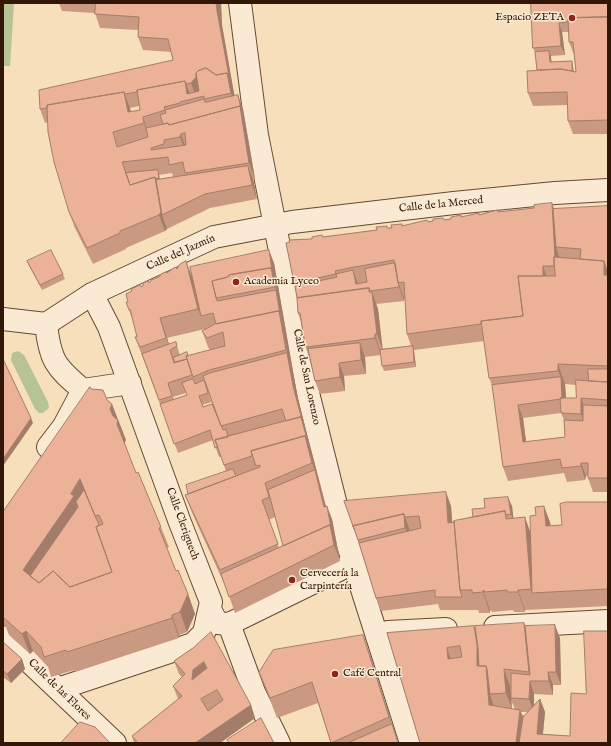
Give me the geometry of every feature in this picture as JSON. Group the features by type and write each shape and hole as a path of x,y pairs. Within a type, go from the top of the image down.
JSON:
{"street":[{"name":"Calle de San Lorenzo","path":"240,3 257,135 309,397 339,517 411,743"},
{"name":"Calle de la Merced","path":"275,225 454,203 555,193 608,190"},
{"name":"Calle del Jazmín","path":"46,324 92,294 214,237 275,225"},
{"name":"Calle Cleriguech","path":"92,294 109,327 130,383 179,520 211,602 210,609 217,623 229,624"},
{"path":"3,319 46,324 49,350 62,373 83,390 130,383"},
{"path":"38,463 64,426 83,390"},
{"path":"280,743 259,725 254,692 229,624 342,568 354,564"},
{"path":"58,689 193,644 204,633 210,609"},
{"path":"377,638 388,632 608,621"},
{"name":"Calle de las Flores","path":"3,637 114,743"}],"green space":[{"path":"3,3 14,3 10,66 3,66"},
{"path":"18,351 24,355 48,402 49,408 43,413 39,413 35,409 11,360 12,353"}],"building":[{"path":"96,3 216,3 229,76 227,73 216,75 206,68 196,73 196,77 191,83 186,84 185,81 137,90 137,92 125,94 124,92 47,105 47,108 40,109 39,90 173,60 168,39 138,37 139,17 95,14"},
{"name":"Espacio ZETA","path":"531,3 608,3 608,17 568,18 568,22 559,23 561,46 533,48"},
{"path":"608,17 608,120 568,121 567,92 528,93 527,71 561,69 576,72 573,42 569,42 568,18"},
{"path":"549,51 550,62 572,61 572,71 561,69 537,70 535,52"},
{"path":"206,68 216,75 227,73 231,93 204,99 204,96 164,107 165,110 143,117 144,123 113,132 117,147 148,137 146,128 168,123 169,125 240,106 249,163 185,173 183,162 169,165 168,157 122,162 130,185 155,177 161,212 159,215 120,231 120,233 87,248 69,212 54,162 48,132 47,105 124,92 128,112 140,110 137,90 185,81 187,94 199,91 196,73","holes":["185,133 186,145 151,150 151,148 164,144 164,140 180,137 181,134"]},
{"path":"238,95 241,109 240,106 169,125 168,123 163,124 160,115 166,113 165,110 204,99 205,102"},
{"path":"248,166 252,185 205,194 162,215 156,180"},
{"path":"158,170 159,178 155,179 155,177 130,185 126,173"},
{"path":"552,203 555,257 554,266 543,266 543,276 518,276 523,316 481,321 481,324 407,334 404,282 398,283 394,260 335,271 336,274 294,283 286,243 290,242 289,240 312,239 312,237 322,235 323,237 377,230 376,227 387,226 387,228 392,228 391,225 402,224 402,226 427,220 428,222 433,221 433,219 451,219 451,217 461,215 461,217 479,213 479,215 497,210 498,212 534,208 534,205"},
{"path":"608,206 608,268 606,268 604,261 580,259 581,249 556,247 553,209"},
{"path":"51,250 63,274 40,285 27,261"},
{"path":"269,250 272,270 271,268 229,275 228,277 212,281 217,301 276,290 280,314 279,311 216,324 213,313 201,316 190,267"},
{"path":"554,257 604,261 604,275 608,275 608,366 558,364 558,371 489,378 481,321 523,316 518,276 555,276"},
{"path":"186,261 198,309 160,318 166,338 140,347 135,337 137,337 130,309 129,310 126,302 128,302 126,294 132,291 131,289 140,285 141,287 143,286 143,283 148,281 149,283 151,280 159,277 161,274 167,273 175,267 177,269 179,265"},
{"path":"395,263 399,287 370,291 369,288 297,298 295,286 337,277 336,274 353,270 356,284 367,282 365,269"},
{"name":"Academia Lyceo","path":"271,268 275,287 216,298 212,281 228,277 229,275"},
{"path":"369,288 369,292 372,292 377,334 375,334 375,338 307,347 305,345 300,313 298,313 297,298"},
{"path":"279,311 286,350 209,370 193,377 186,356 225,346 223,332 207,338 202,331 215,324"},
{"path":"176,342 177,346 170,350 174,363 187,359 192,375 168,383 172,396 159,400 142,354"},
{"path":"360,343 361,360 339,363 340,377 315,381 308,349"},
{"path":"413,346 414,362 382,366 380,350"},
{"path":"187,352 187,359 175,362 173,358"},
{"path":"287,353 293,386 302,420 301,417 286,421 282,409 221,426 203,376"},
{"path":"3,359 31,418 3,459"},
{"path":"588,369 608,369 608,382 589,381"},
{"path":"561,377 561,399 518,405 523,442 565,437 564,420 583,421 583,405 608,406 608,478 588,478 588,463 581,463 581,466 562,468 560,459 503,467 492,385"},
{"path":"193,379 195,384 204,380 208,393 199,396 203,407 212,404 223,430 226,429 228,437 215,440 218,447 215,448 210,430 174,444 160,404 187,395 182,383"},
{"path":"576,380 608,382 608,400 581,398 581,414 561,413 560,398 576,398"},
{"path":"90,387 91,389 103,390 107,400 112,404 110,409 113,416 118,420 117,424 136,473 138,472 161,527 159,528 176,571 178,570 188,594 180,612 172,615 172,618 67,652 66,650 44,657 41,647 26,631 22,634 3,617 3,512","holes":["80,479 95,516 99,515 103,524 96,527 112,572 70,587 53,571 39,583 23,570 74,496 71,494"]},
{"path":"301,417 307,439 305,436 251,451 252,456 224,465 215,440"},
{"path":"305,436 312,463 265,483 269,497 262,500 278,544 220,570 185,495 260,467 260,465 256,466 251,451"},
{"path":"233,469 236,476 188,494 186,485"},
{"path":"315,470 324,507 327,506 331,528 330,525 283,546 268,490"},
{"path":"84,490 99,525 96,527 112,572 70,587 53,571 39,583 30,576 78,507 76,502"},
{"path":"446,492 448,523 454,522 460,590 462,597 435,597 435,590 376,598 359,543 421,528 419,516 405,517 404,514 353,526 354,529 344,501"},
{"path":"508,497 511,514 506,515 505,511 473,517 472,509 485,508 484,499"},
{"path":"566,502 608,502 608,589 532,593 530,516 536,515 535,507 544,506 546,526 562,525 560,504"},
{"path":"505,511 506,519 525,517 531,589 518,590 518,592 507,592 507,590 485,592 483,590 483,592 472,593 472,590 460,590 454,521"},
{"path":"404,514 405,528 358,540 353,526"},
{"path":"330,525 334,545 229,597 221,574"},
{"path":"524,623 529,672 504,669 506,693 490,694 486,666 479,666 475,626"},
{"path":"555,625 556,672 548,672 549,681 530,681 529,699 511,698 511,673 530,675 525,626"},
{"path":"474,626 477,644 477,666 486,666 489,705 520,710 516,743 420,743 387,633","holes":["460,646 462,657 448,659 447,648"]},
{"path":"584,631 608,631 608,743 519,743 523,717 540,699 537,734 570,736 571,693 586,694"},
{"path":"211,632 251,705 195,743 138,743 132,736 182,696 173,686 185,674 174,661 193,648","holes":["204,662 207,668 192,680 193,670","217,690 223,700 208,711 201,699"]},
{"path":"363,635 389,717 331,743 312,682 270,698 259,672 273,650"},
{"path":"3,642 22,659 7,674 3,670"},
{"path":"261,718 274,743 229,743 227,740"},
{"path":"80,722 95,727 110,743 61,743"},
{"path":"392,724 398,743 348,743"}],"place":[{"name":"Espacio ZETA","path":"572,18"},
{"name":"Academia Lyceo","path":"236,282"},
{"name":"Cervecería la Carpintería","path":"292,580"},
{"name":"Café Central","path":"335,674"}]}
